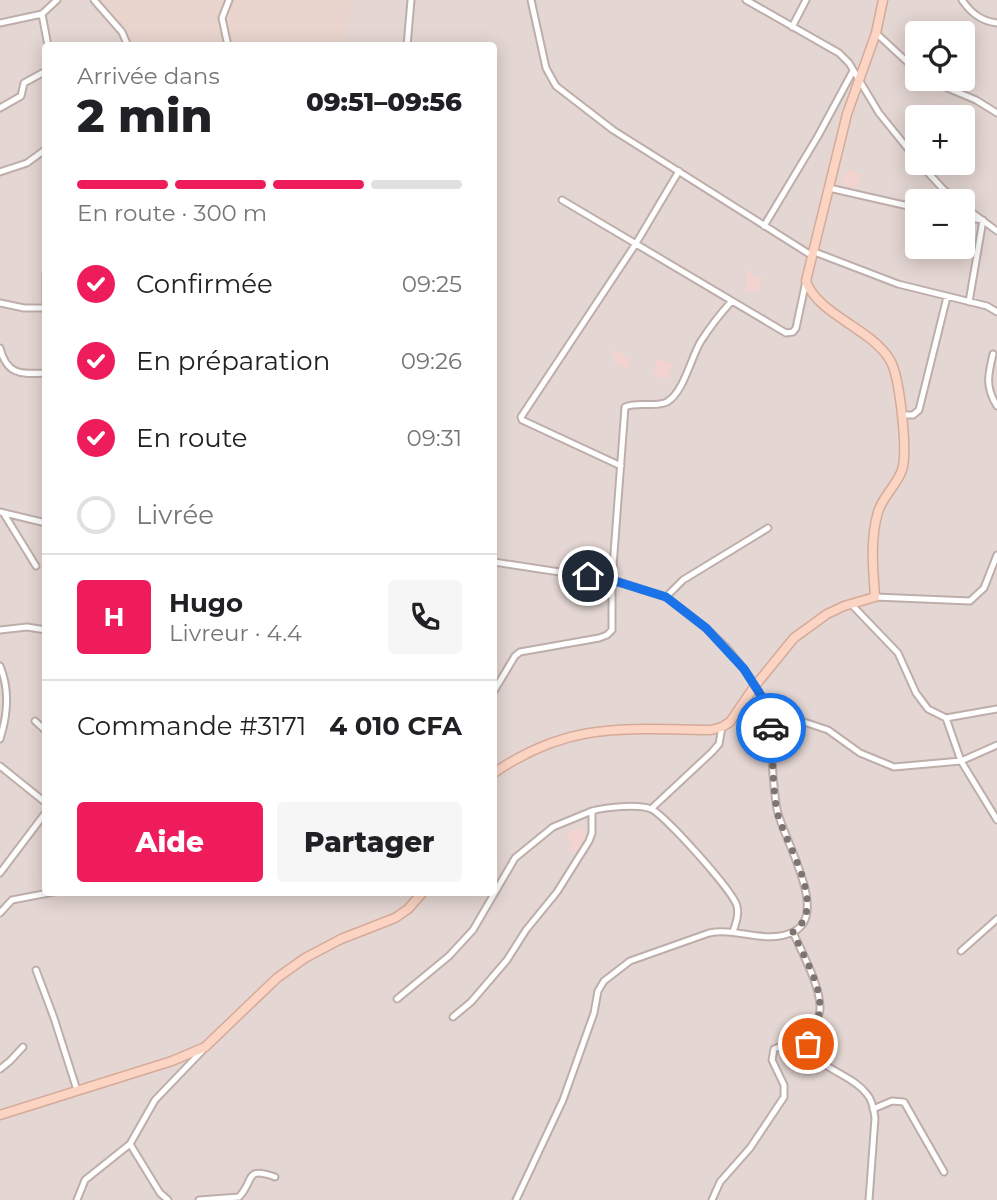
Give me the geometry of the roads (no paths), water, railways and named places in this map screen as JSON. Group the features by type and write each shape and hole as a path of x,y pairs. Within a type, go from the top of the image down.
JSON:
{"street":[{"path":"0,23 42,14 57,0"},
{"path":"94,0 122,32 126,42"},
{"path":"227,42 222,18 229,0"},
{"path":"407,42 411,0"},
{"path":"531,0 546,68 556,86 613,130 811,253 889,281 987,306 997,312"},
{"path":"746,0 839,53 849,62 878,113 905,145"},
{"path":"792,27 806,0"},
{"path":"562,200 731,302 786,333 793,332 847,114 876,33 883,0"},
{"path":"962,0 969,10 981,19 997,23"},
{"path":"42,14 47,42"},
{"path":"876,33 905,60"},
{"path":"764,226 853,71"},
{"path":"0,108 21,96 24,83 42,73"},
{"path":"955,91 997,113"},
{"path":"0,172 27,163 42,152"},
{"path":"621,466 522,420 521,417 635,245 678,171"},
{"path":"931,175 943,189"},
{"path":"830,188 905,205"},
{"path":"975,214 997,232"},
{"path":"975,219 983,220"},
{"path":"969,302 983,220"},
{"path":"806,281 817,299 853,325 889,357 892,363 903,415 904,465 882,501 874,530 874,597"},
{"path":"903,415 913,415 919,410 947,297"},
{"path":"497,686 520,652 607,635 612,630 612,580 625,407 631,404 665,403 673,397 700,342 731,302"},
{"path":"0,303 24,309 42,308"},
{"path":"0,348 2,362 17,373 42,373"},
{"path":"993,354 986,379 997,406"},
{"path":"2,513 42,522"},
{"path":"2,513 37,566"},
{"path":"666,597 683,580 768,528"},
{"path":"497,770 512,760 569,735 623,729 711,730 722,727 737,714 754,687 794,638 827,614 874,597 970,601 984,588 997,555"},
{"path":"497,562 612,580 666,597 727,648 769,708 828,730 860,753 894,767 961,761 997,745"},
{"path":"851,604 898,653 916,693 928,709 946,718 997,709"},
{"path":"0,630 42,630"},
{"path":"0,666 6,685 7,710 0,739"},
{"path":"516,1200 563,1100 594,1013 598,990 604,981 630,961 709,933 721,930 772,938 801,927 807,916 807,894 802,876 781,828 777,808 769,708"},
{"path":"946,718 961,761 997,820"},
{"path":"35,721 42,728"},
{"path":"651,809 719,744 722,727"},
{"path":"0,766 42,800"},
{"path":"497,888 514,858 553,827 612,806 651,809 690,845 725,884 738,907 733,932"},
{"path":"453,1017 491,982 557,892 589,841 592,833 592,811"},
{"path":"0,873 42,817"},
{"path":"0,913 12,900 42,894"},
{"path":"77,1200 85,1180 130,1144 155,1100 205,1047 277,978 305,958 341,939 395,918 419,896"},
{"path":"397,999 449,956 473,930 492,896"},
{"path":"961,951 997,919"},
{"path":"793,932 813,977 820,1008 818,1019 808,1035 808,1044 812,1052 866,1092 873,1109 875,1118 869,1200"},
{"path":"36,970 78,1090"},
{"path":"712,1200 720,1182 750,1148 784,1097 784,1085 772,1060 774,1049 808,1035"},
{"path":"0,1069 23,1046"},
{"path":"0,1115 181,1058 205,1047"},
{"path":"181,1058 187,1068"},
{"path":"873,1109 892,1101 904,1102 944,1172"},
{"path":"130,1144 160,1193 168,1200"},
{"path":"199,1200 239,1197 254,1173 259,1171 275,1177"}]}
